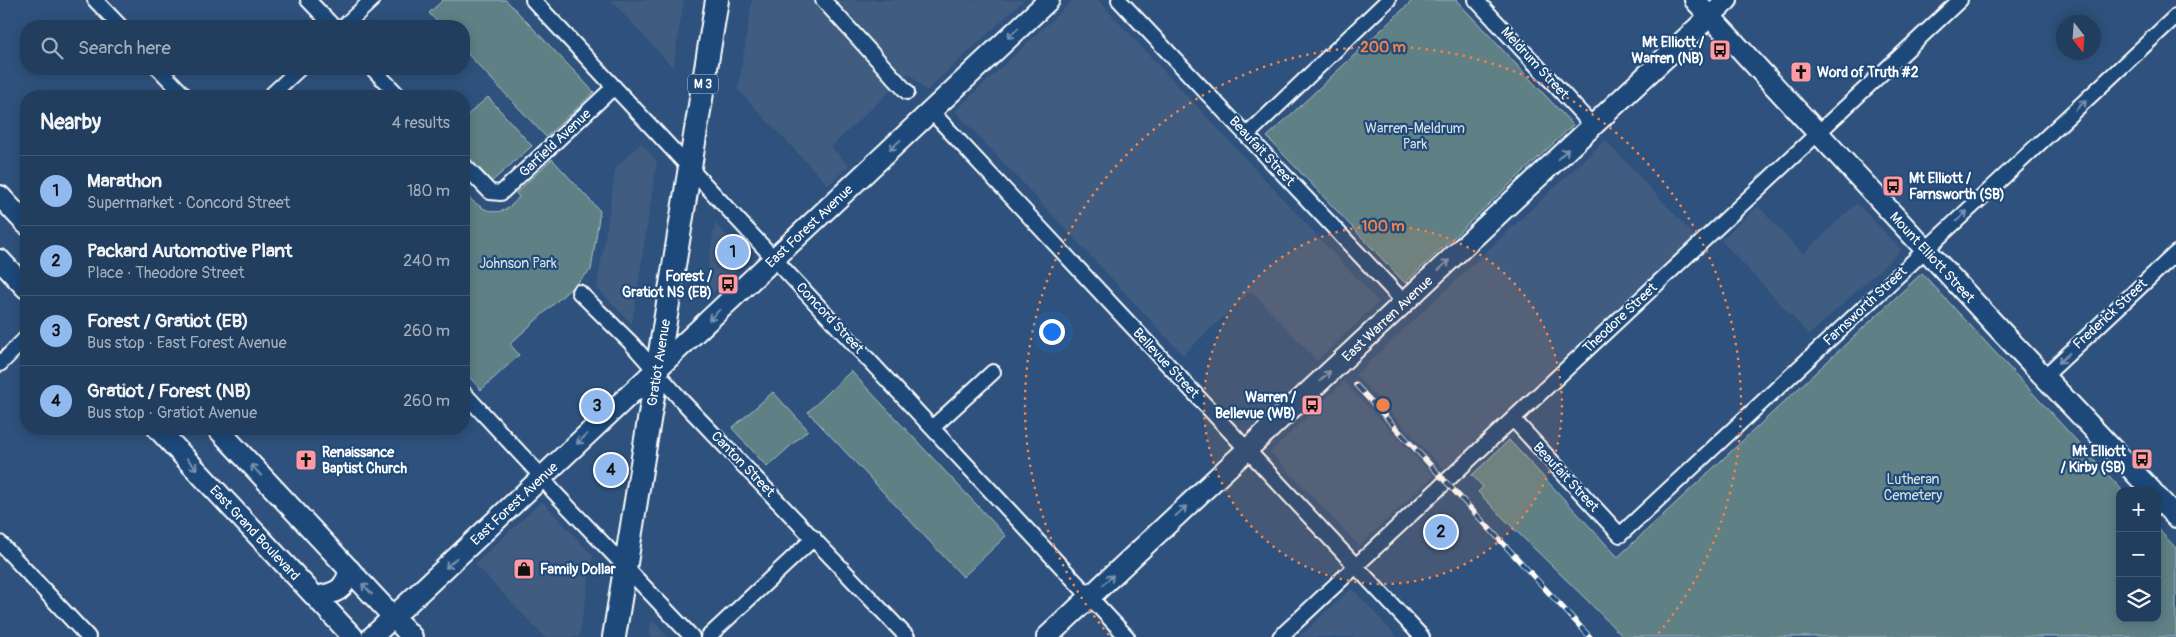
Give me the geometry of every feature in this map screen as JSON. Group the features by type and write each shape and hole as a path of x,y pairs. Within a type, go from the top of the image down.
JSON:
{"main road":[{"name":"Gratiot Avenue","path":"614,637 717,0"},
{"name":"East Forest Avenue","path":"372,637 1049,0"},
{"name":"Mount Elliott Street","path":"1695,0 1999,329 2148,487"},
{"name":"East Warren Avenue","path":"1047,637 1727,0"},
{"path":"0,196 20,218"},
{"path":"0,260 20,282"},
{"name":"East Grand Boulevard","path":"164,435 353,637"},
{"path":"224,435 412,637"},
{"path":"2161,501 2176,517"},
{"path":"316,597 341,589 347,580 350,570"}],"street":[{"path":"95,0 114,20"},
{"path":"308,0 327,20"},
{"path":"350,20 372,0"},
{"name":"Concord Street","path":"532,0 1127,637"},
{"path":"823,0 907,92"},
{"name":"Beaufait Street","path":"1120,0 1404,302"},
{"path":"1247,135 1388,0"},
{"name":"Meldrum Street","path":"1476,0 1593,126"},
{"name":"Theodore Street","path":"1280,637 1960,0"},
{"name":"Farnsworth Street","path":"1620,535 2176,16"},
{"path":"166,75 179,90"},
{"path":"276,90 293,75"},
{"path":"379,75 393,90"},
{"name":"Garfield Avenue","path":"470,171 490,192 502,193 614,87"},
{"name":"Bellevue Street","path":"931,111 1422,637"},
{"name":"Frederick Street","path":"2045,376 2176,253"},
{"name":"Canton Street","path":"579,292 656,370 683,402 906,637"},
{"path":"0,364 20,344"},
{"path":"932,428 993,372"},
{"path":"470,399 542,477 553,492 692,637"},
{"name":"Beaufait Street","path":"1513,419 1620,535"},
{"path":"708,637 814,538"},
{"path":"0,543 88,637"}],"shaded area":[{"path":"611,0 684,0 673,68"},
{"path":"752,0 1024,0 926,91 909,73 831,147 849,166 828,185 738,90"},
{"path":"1073,0 1098,0 1379,302 1317,361 1251,291 1183,355 955,111"},
{"path":"1605,140 1695,236 1445,471 1355,375"},
{"path":"641,143 657,161 632,324 597,288 616,167"},
{"path":"1857,203 1901,250 1809,335 1721,240 1758,206 1803,254"},
{"path":"715,223 749,259 703,301"},
{"path":"1344,381 1434,476 1359,546 1270,452"},
{"path":"542,501 593,556 579,637 544,637 475,564"},
{"path":"1352,588 1397,637 1299,637"},
{"path":"652,620 668,637 649,637"}],"green space":[{"path":"443,0 506,0 594,92 546,137 470,56 470,20 435,20 429,13"},
{"name":"Warren-Meldrum Park","path":"1413,0 1456,0 1573,125 1405,283 1267,137"},
{"path":"488,97 532,146 490,183 470,160 470,113"},
{"name":"Johnson Park","path":"552,159 600,211 591,270 510,344 519,355 481,390 470,378 470,199 494,212 507,209 513,204 519,197 516,193"},
{"name":"Lutheran Cemetery","path":"1922,273 2119,487 2116,487 2116,622 2161,622 2161,532 2176,548 2176,637 1623,637 1478,492 1483,487 1472,475 1509,440 1618,557"},
{"path":"851,371 1006,536 963,577 808,412"},
{"path":"773,392 808,430 767,467 732,428"}],"railway":[{"path":"1356,385 1590,637"}],"place":[{"name":"Mt Elliott / Warren (NB)","path":"1720,50"},
{"name":"Word of Truth #2","path":"1801,72"},
{"name":"Mt Elliott / Farnsworth (SB)","path":"1893,186"},
{"name":"Marathon","path":"733,252"},
{"name":"Forest / Gratiot NS (EB)","path":"728,284"},
{"name":"Warren / Bellevue (WB)","path":"1312,405"},
{"name":"Forest / Gratiot (EB)","path":"597,406"},
{"name":"Mt Elliott / Kirby (SB)","path":"2142,459"},
{"name":"Renaissance Baptist Church","path":"306,460"},
{"name":"Gratiot / Forest (NB)","path":"611,470"},
{"name":"Packard Automotive Plant","path":"1441,532"},
{"name":"Family Dollar","path":"524,569"}]}
